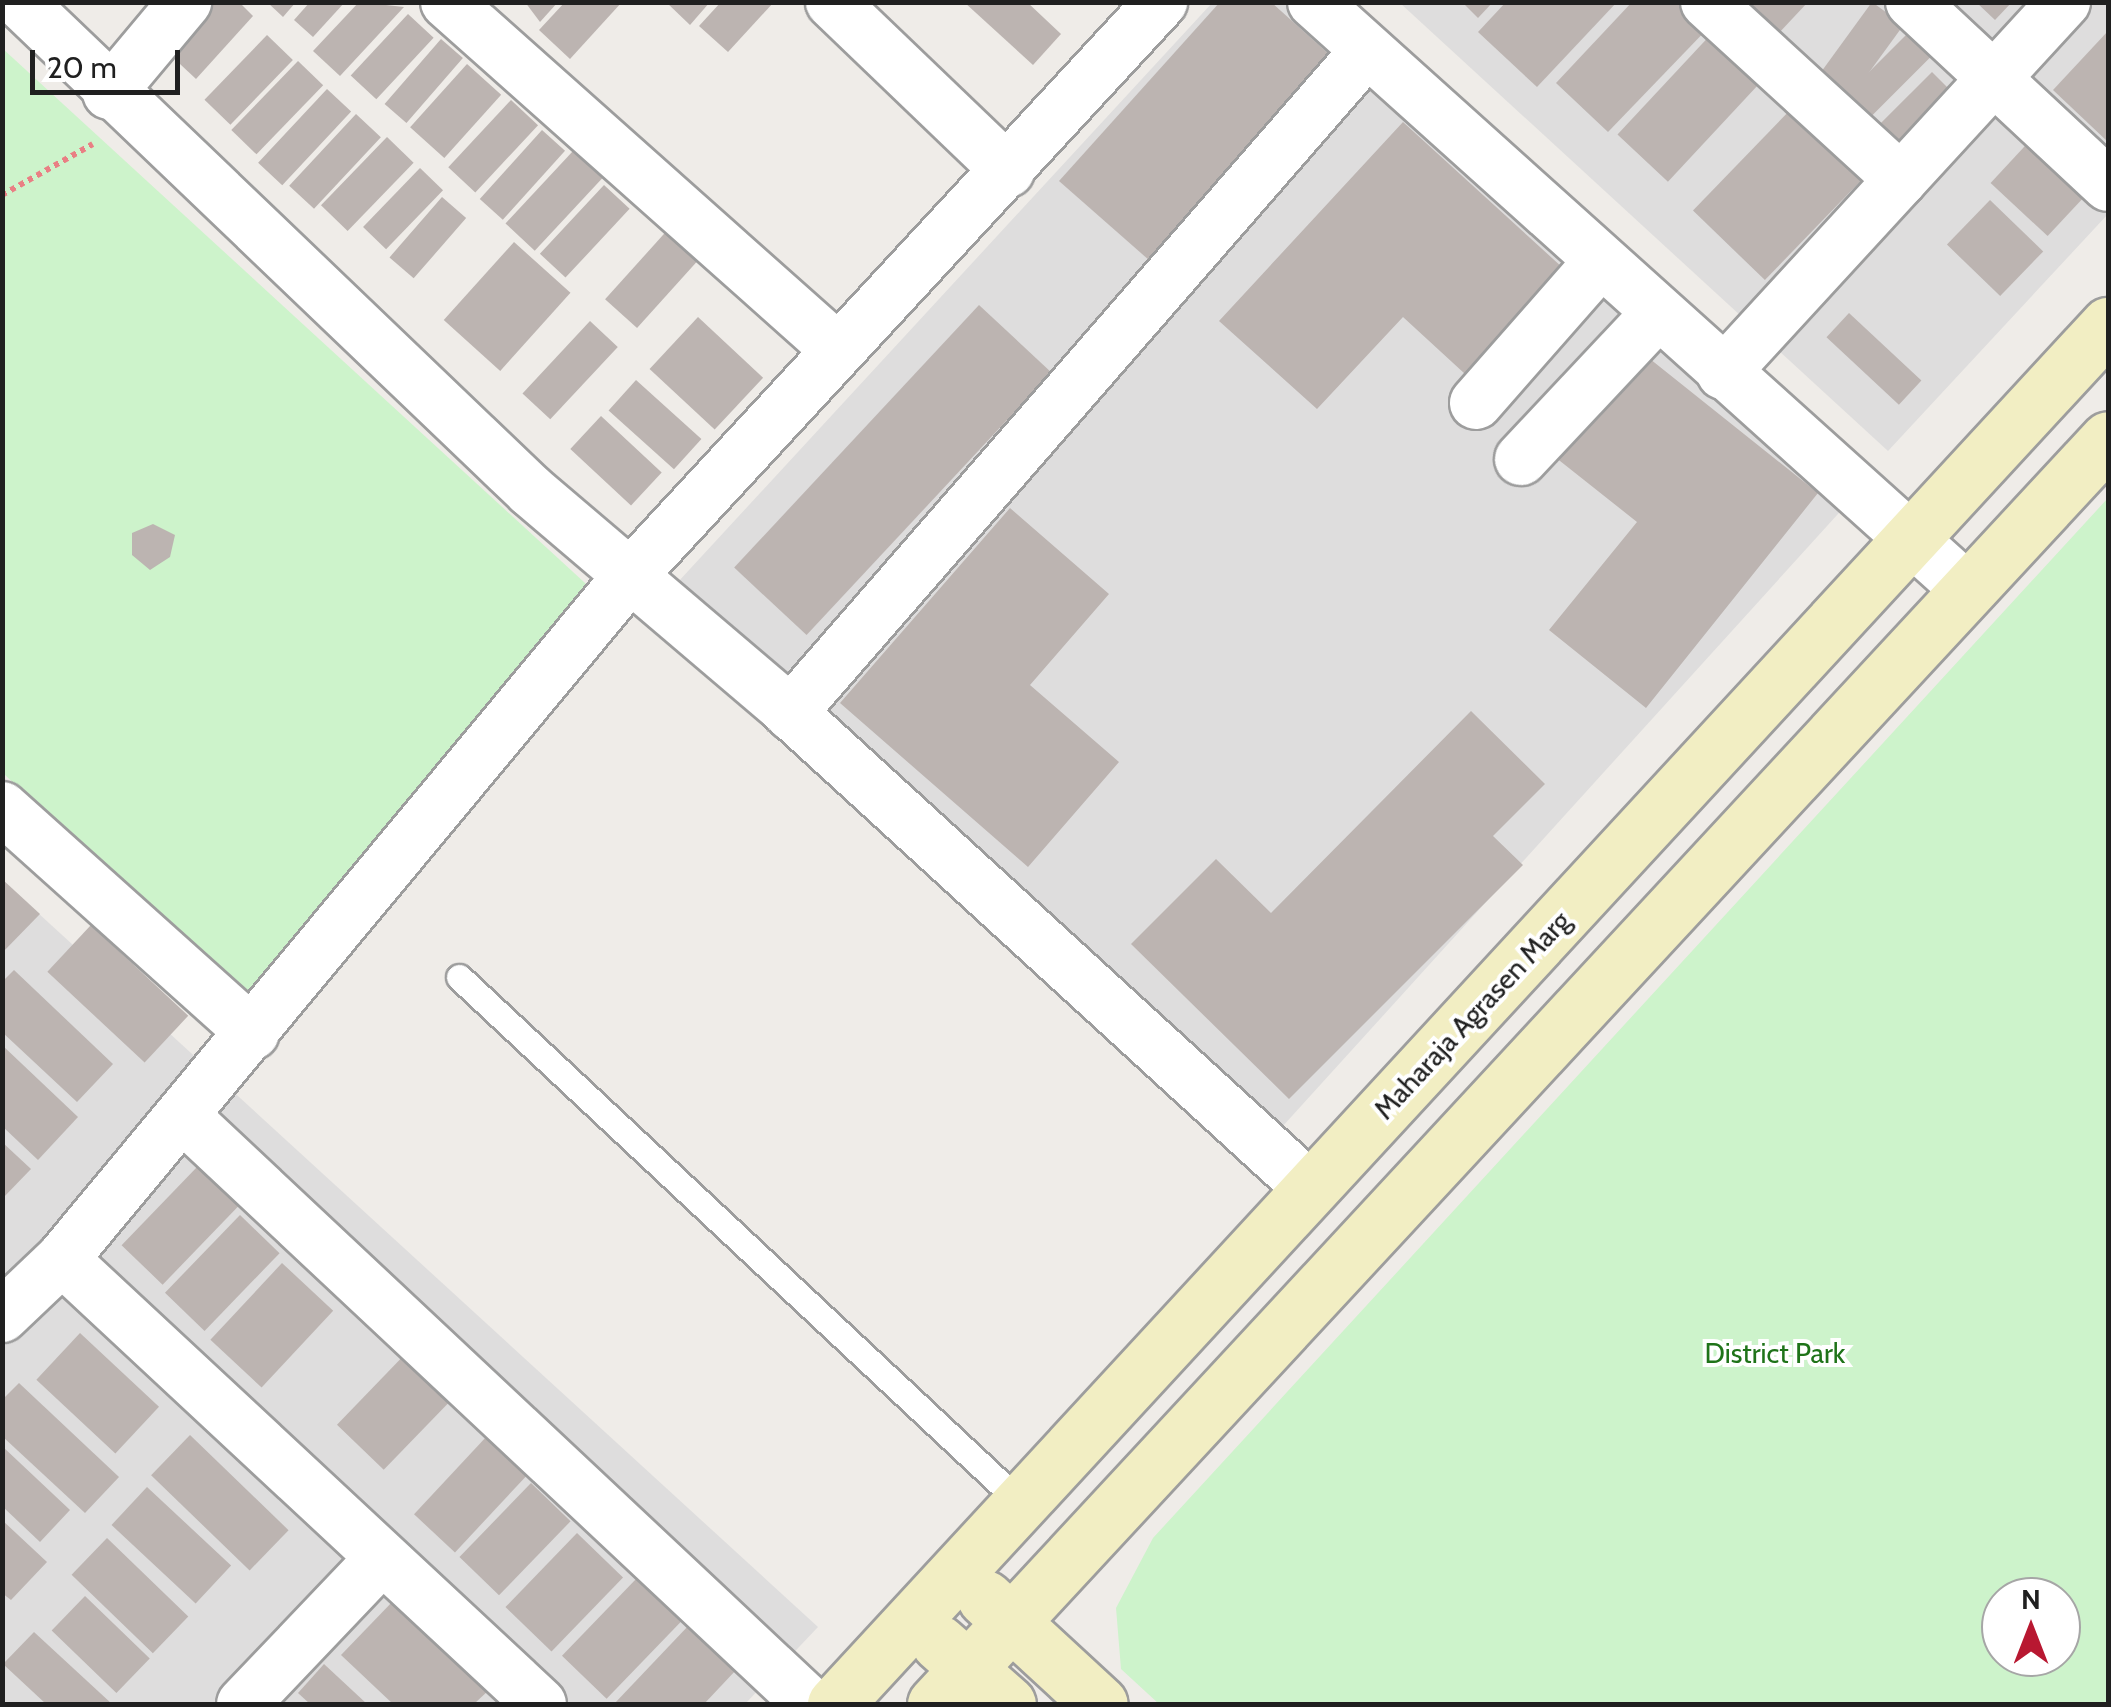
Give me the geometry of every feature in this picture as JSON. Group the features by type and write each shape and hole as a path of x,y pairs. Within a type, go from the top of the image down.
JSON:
{"street":[{"path":"20,2 123,106 628,578 790,713 1312,1189"},
{"path":"123,106 185,2"},
{"path":"446,2 838,350"},
{"path":"832,2 1008,170"},
{"path":"2,1316 62,1259 628,578 1161,2"},
{"path":"1314,2 1364,54 1968,590"},
{"path":"1707,2 1901,180"},
{"path":"1912,2 2108,185"},
{"path":"1724,372 2064,2"},
{"path":"790,713 1364,54"},
{"path":"1476,402 1600,262"},
{"path":"1521,458 1657,314"},
{"name":"Maharaja Agrasen Marg","path":"834,1704 2108,325"},
{"path":"951,1686 2108,439"},
{"path":"2,808 253,1033"},
{"path":"183,1116 810,1704"},
{"path":"62,1259 529,1701"},
{"path":"243,1704 380,1560"},
{"path":"958,1572 1100,1704"},
{"path":"914,1619 951,1686 1008,1704"}],"lane":[{"path":"459,977 1022,1503"}],"path":[{"path":"2,194 123,106"}],"shaded area":[{"path":"1212,3 1310,3 1857,493 1254,1158 666,595"},
{"path":"1400,3 2108,3 2108,214 1888,451"},
{"path":"2,880 818,1627 745,1704 3,1704"}],"green space":[{"path":"2,48 609,605 256,1017 3,773"},
{"name":"District Park","path":"2108,498 2108,1704 1159,1704 1121,1669 1116,1608 1153,1538"}],"building":[{"path":"207,2 239,2 253,16 196,79 164,49"},
{"path":"267,2 296,2 283,17"},
{"path":"310,2 345,2 313,37 294,20"},
{"path":"359,2 404,7 340,76 313,51"},
{"path":"525,2 558,2 540,22"},
{"path":"565,2 622,2 570,59 539,30"},
{"path":"666,2 710,2 690,25"},
{"path":"721,2 774,2 728,52 699,26"},
{"path":"964,2 1027,2 1061,34 1033,65"},
{"path":"1220,2 1271,2 1341,65 1158,268 1059,181"},
{"path":"1462,2 1493,2 1478,18"},
{"path":"1506,2 1617,2 1537,87 1478,32"},
{"path":"1632,2 1690,2 1712,24 1608,132 1556,83"},
{"path":"1753,2 1808,2 1777,35 1748,8"},
{"path":"1872,2 1904,25 1851,98 1819,75"},
{"path":"1976,2 2012,2 1995,20"},
{"path":"408,14 434,38 376,99 351,75"},
{"path":"1715,30 1765,77 1668,182 1617,135"},
{"path":"1910,31 1933,54 1868,120 1844,97"},
{"path":"2108,31 2108,142 2053,90"},
{"path":"267,35 293,60 230,125 204,100"},
{"path":"441,39 463,58 406,123 385,104"},
{"path":"298,61 323,85 256,154 231,130"},
{"path":"467,64 501,95 444,158 410,127"},
{"path":"1932,72 1965,105 1913,158 1880,124"},
{"path":"327,89 351,112 282,185 258,163"},
{"path":"511,100 538,125 475,193 448,167"},
{"path":"1793,107 1865,176 1765,280 1693,211"},
{"path":"356,114 381,137 314,209 289,186"},
{"path":"1403,122 1575,279 1477,385 1403,317 1317,409 1219,321"},
{"path":"542,130 565,151 503,220 480,199"},
{"path":"2039,131 2096,184 2048,236 1991,183"},
{"path":"387,137 414,163 348,231 321,205"},
{"path":"573,151 602,178 535,251 505,223"},
{"path":"420,168 443,190 386,249 363,227"},
{"path":"604,185 630,209 565,278 540,254"},
{"path":"442,197 466,218 414,278 390,257"},
{"path":"1990,200 2043,251 2000,296 1947,245"},
{"path":"672,225 704,254 637,328 605,299"},
{"path":"514,242 570,293 500,371 444,320"},
{"path":"979,305 1051,373 807,635 734,568"},
{"path":"1849,313 1921,381 1899,405 1826,337"},
{"path":"698,317 763,378 715,430 650,369"},
{"path":"590,321 618,347 550,419 522,393"},
{"path":"1640,351 1818,493 1646,708 1549,630 1637,522 1555,457"},
{"path":"636,380 701,439 674,469 609,410"},
{"path":"601,416 662,473 631,506 570,449"},
{"path":"1010,508 1109,594 1030,685 1119,762 1028,867 840,703"},
{"path":"153,524 175,535 170,557 150,570 132,555 132,533"},
{"path":"1471,711 1545,784 1493,836 1523,865 1289,1099 1131,944 1216,859 1271,913"},
{"path":"2,879 40,914 2,953"},
{"path":"91,925 188,1016 145,1063 47,972"},
{"path":"14,970 113,1064 77,1102 2,1032 2,982"},
{"path":"2,1045 78,1117 38,1160 2,1126"},
{"path":"2,1142 31,1169 2,1199"},
{"path":"198,1166 239,1206 163,1285 122,1245"},
{"path":"240,1215 280,1253 205,1331 165,1293"},
{"path":"282,1263 333,1311 262,1388 210,1340"},
{"path":"80,1333 159,1407 115,1453 36,1380"},
{"path":"412,1347 459,1392 384,1470 337,1425"},
{"path":"19,1383 119,1477 85,1513 2,1436 2,1400"},
{"path":"190,1435 289,1530 250,1570 151,1475"},
{"path":"487,1436 528,1474 455,1552 414,1514"},
{"path":"2,1446 70,1510 40,1542 2,1506"},
{"path":"531,1483 571,1521 499,1595 459,1557"},
{"path":"147,1487 231,1565 196,1603 112,1525"},
{"path":"2,1520 47,1562 11,1600 2,1593"},
{"path":"577,1533 623,1577 551,1652 505,1607"},
{"path":"107,1538 188,1616 153,1653 72,1575"},
{"path":"637,1578 682,1621 607,1699 562,1656"},
{"path":"85,1596 150,1659 116,1693 52,1631"},
{"path":"395,1599 490,1689 474,1704 393,1704 341,1655"},
{"path":"690,1624 737,1669 704,1704 614,1704"},
{"path":"34,1632 112,1704 46,1704 3,1664"},
{"path":"324,1664 367,1704 310,1704 298,1693"}]}
